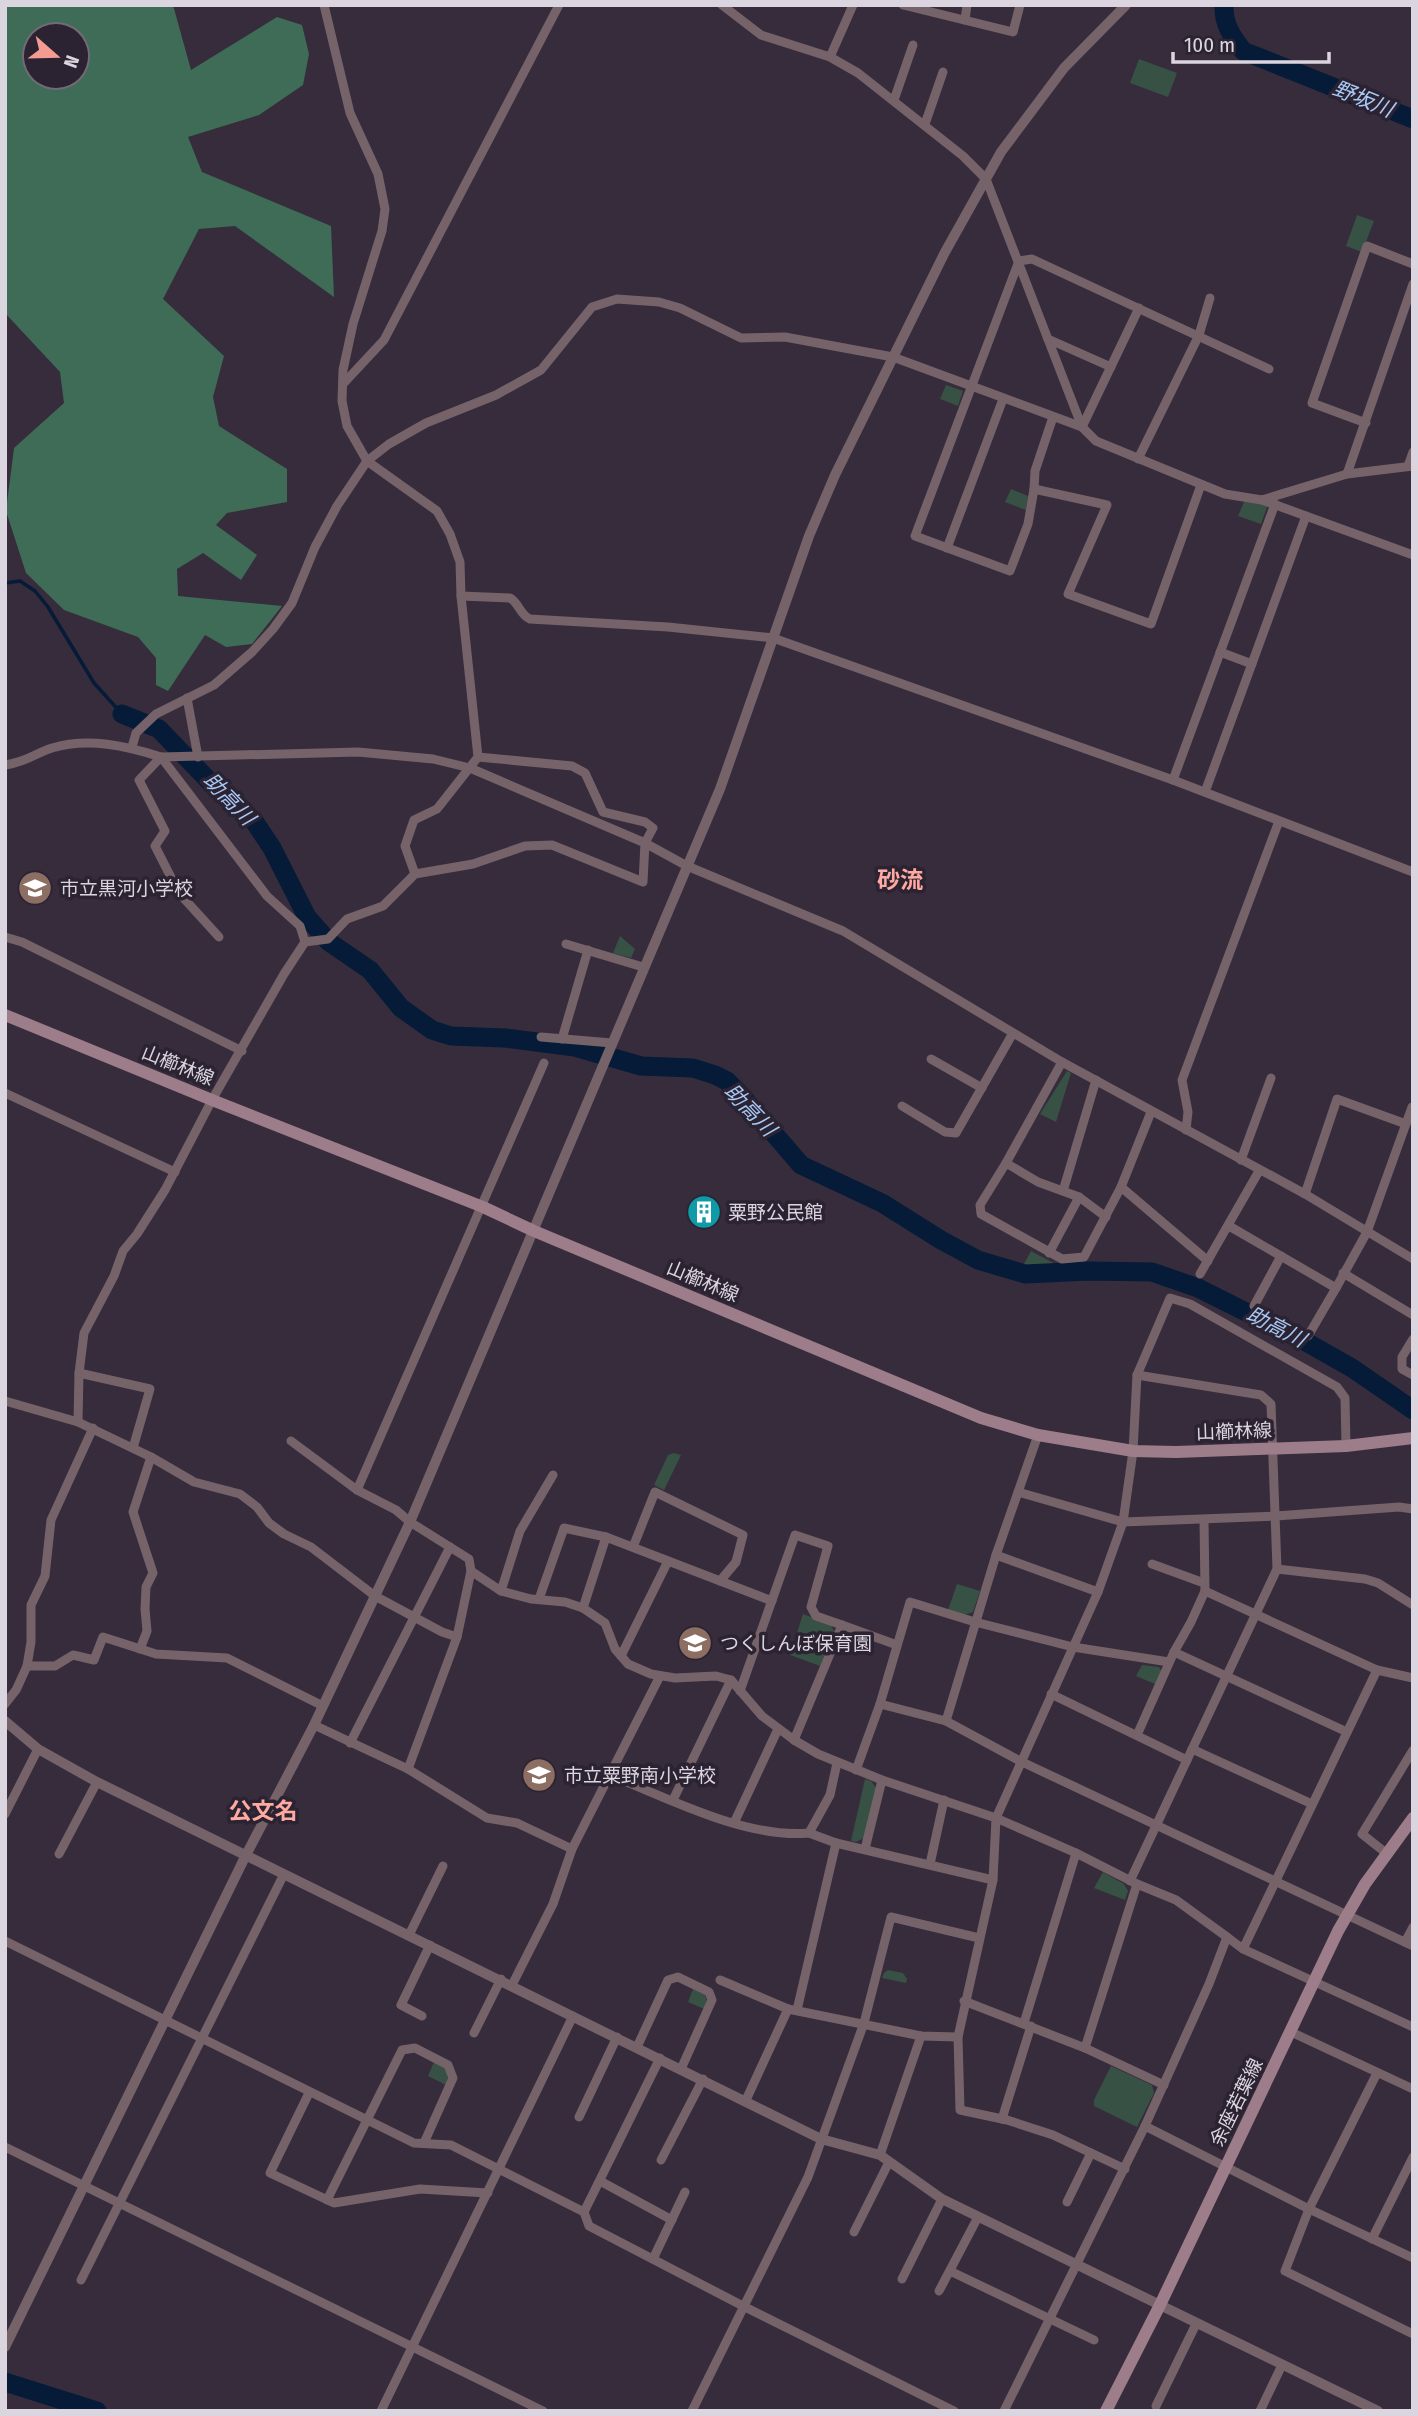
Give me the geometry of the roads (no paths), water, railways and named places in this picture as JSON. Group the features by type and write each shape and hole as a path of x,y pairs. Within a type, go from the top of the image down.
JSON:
{"main road":[{"name":"山櫛林線","path":"5,1015 212,1100 483,1206 534,1231 981,1418 1038,1435 1133,1451 1346,1446 1413,1438"},
{"name":"余座若葉線","path":"1106,2411 1160,2305 1348,1914 1386,1853 1411,1824"}],"street":[{"path":"324,5 350,113 372,158 383,190 385,209 382,231 353,324 343,370 342,401 347,426 367,461 437,511 450,534 460,562 461,596 478,757 437,810 414,820 405,846 415,874"},
{"path":"343,384 384,340 559,5"},
{"path":"722,5 761,35 830,57 858,73 925,124 986,179 1082,427 1096,442 1224,495 1275,504 1413,555"},
{"path":"830,57 853,5"},
{"path":"903,5 1013,32 1020,5"},
{"path":"965,20 967,5"},
{"path":"5,2347 246,1855 314,1725 410,1522 720,789 819,510 944,254 1001,152 1064,68 1126,5"},
{"path":"894,100 913,45"},
{"path":"925,124 943,72"},
{"path":"1366,423 1312,403 1367,246 1413,264"},
{"path":"1019,261 1032,259 1269,369"},
{"path":"1019,261 915,536 1010,571 1028,524 1035,471 1053,416"},
{"path":"1347,474 1413,284"},
{"path":"1138,459 1199,335 1210,298"},
{"path":"132,747 136,733 156,713 214,685 252,652 273,629 292,603 315,547 337,506 367,461 389,444 426,423 496,395 541,370 592,307 617,299 659,302 680,308 741,338 785,337 893,357 1082,427"},
{"path":"1082,427 1139,308"},
{"path":"1048,339 1111,367"},
{"path":"947,548 1003,398"},
{"path":"1262,500 1347,474 1410,466 1413,452"},
{"path":"1034,489 1107,505 1068,594 1151,624 1201,485"},
{"path":"1173,780 1275,504"},
{"path":"1205,792 1306,516"},
{"path":"461,596 510,598 530,619 668,627 774,638 1173,780 1413,872"},
{"path":"1220,652 1252,664"},
{"path":"187,698 198,757"},
{"path":"5,765 23,762 49,749 75,742 132,747 162,757 358,752 433,759 470,768 645,843 687,866 843,931 1062,1062 1305,1194 1413,1259"},
{"path":"162,757 139,780 165,831 155,846 179,893 219,937"},
{"path":"162,757 267,896 300,926 305,942"},
{"path":"78,1422 79,1373 84,1333 114,1276 122,1251 137,1234 175,1172 212,1100 305,942 328,939 347,919 383,906 415,874 473,864 525,846 551,845 643,882 645,843 653,828 651,825 603,812 579,768 478,757"},
{"path":"1186,1130 1188,1112 1182,1080 1279,821"},
{"path":"5,937 22,942 242,1051"},
{"path":"566,944 643,967"},
{"path":"562,1039 588,950"},
{"path":"902,1106 945,1132 956,1133 1013,1032"},
{"path":"541,1037 610,1046"},
{"path":"931,1059 982,1088"},
{"path":"1062,1062 980,1205 981,1214 1049,1254 1062,1259 1084,1257 1121,1187 1151,1112"},
{"path":"357,1490 544,1063"},
{"path":"1241,1160 1271,1077"},
{"path":"1063,1191 1096,1080"},
{"path":"5,1093 175,1172"},
{"path":"1305,1194 1337,1099 1406,1124"},
{"path":"1308,1336 1367,1232 1412,1107"},
{"path":"1006,1163 1038,1182 1079,1197 1106,1217"},
{"path":"1200,1274 1259,1171"},
{"path":"1121,1187 1208,1261"},
{"path":"1049,1254 1079,1197"},
{"path":"1229,1226 1336,1288"},
{"path":"1254,1306 1281,1256"},
{"path":"1343,1273 1413,1315"},
{"path":"1125,2169 1053,2135 1002,2119 960,2110 958,2037 993,1880 996,1818 1098,1592 1123,1522 1133,1451 1137,1375 1170,1298 1190,1304 1337,1387 1345,1398 1346,1446"},
{"path":"1413,1339 1402,1357 1402,1369 1413,1375"},
{"path":"79,1373 150,1389 134,1448"},
{"path":"1085,2048 1133,1883 1186,1760 1277,1569 1271,1404 1261,1395 1137,1375"},
{"path":"5,1401 78,1422 134,1448 194,1482 240,1494 277,1528 311,1547 375,1596 457,1637"},
{"path":"5,1704 16,1690 27,1666 31,1642 31,1605 45,1576 51,1520 93,1428"},
{"path":"946,1721 996,1555 1038,1435"},
{"path":"291,1441 357,1490 396,1510 410,1522 469,1559 471,1571 457,1637 408,1769"},
{"path":"140,1649 147,1631 146,1587 153,1573 133,1513 151,1457"},
{"path":"501,1591 520,1531 553,1475"},
{"path":"633,1548 655,1492 743,1535 736,1562 720,1581"},
{"path":"1018,1492 1123,1522 1204,1520 1399,1507 1413,1509"},
{"path":"1137,1735 1205,1587 1204,1520"},
{"path":"539,1600 564,1528 606,1537 772,1601"},
{"path":"740,1690 794,1535 828,1546 811,1607 816,1616 897,1645"},
{"path":"583,1608 606,1537"},
{"path":"351,1742 450,1547"},
{"path":"996,1555 1098,1592"},
{"path":"621,1656 668,1561"},
{"path":"1152,1564 1377,1670 1413,1678"},
{"path":"1277,1569 1365,1579 1378,1583 1413,1605"},
{"path":"471,1571 501,1591 539,1600 565,1602 583,1608 605,1623 615,1649 628,1664 660,1676 716,1676 731,1679 762,1716 778,1729 794,1741 837,1763 996,1818 1076,1853 1133,1883 1176,1900 1243,1949 1413,2026"},
{"path":"856,1770 880,1704 910,1602 1073,1647 1170,1662"},
{"path":"794,1741 842,1625"},
{"path":"27,1666 55,1666 73,1655 94,1660 103,1637 156,1654 227,1658 323,1706"},
{"path":"1174,1652 1347,1732"},
{"path":"1243,1949 1377,1670"},
{"path":"512,1985 553,1904 572,1849 660,1676"},
{"path":"673,1800 731,1679"},
{"path":"1051,1694 1186,1760"},
{"path":"880,1704 946,1721 1020,1761 1409,1944 1413,1927"},
{"path":"5,1721 38,1749 97,1782 821,2139 885,2158 942,2199 1378,2411"},
{"path":"314,1725 408,1769 487,1818 517,1823 572,1849"},
{"path":"734,1823 778,1729"},
{"path":"5,1814 38,1749"},
{"path":"1192,1749 1312,1804"},
{"path":"1386,1853 1362,1834 1413,1751"},
{"path":"809,1833 830,1795 837,1763"},
{"path":"610,1775 734,1823 788,1835 809,1833 836,1843 993,1880"},
{"path":"865,1849 882,1780"},
{"path":"59,1854 97,1782"},
{"path":"930,1864 944,1800"},
{"path":"746,2101 793,2010 836,1843"},
{"path":"1002,2119 1076,1853"},
{"path":"410,1935 443,1866"},
{"path":"81,2280 284,1874"},
{"path":"692,2411 808,2177 864,2023 891,1917 979,1938"},
{"path":"1004,2411 1125,2169 1209,1984 1227,1937"},
{"path":"5,1941 414,2143 451,2145 500,2169 584,2212 589,2226 954,2411"},
{"path":"422,2016 401,2005 430,1945"},
{"path":"637,2047 668,1980 678,1977 709,1992 712,2000 681,2068"},
{"path":"474,2033 501,1979"},
{"path":"720,1980 793,2010 921,2036 958,2037"},
{"path":"964,2001 1085,2048 1164,2085"},
{"path":"381,2411 573,2016"},
{"path":"1292,2032 1413,2089"},
{"path":"854,2232 885,2158 921,2036"},
{"path":"579,2117 617,2037"},
{"path":"327,2200 402,2050 415,2048 448,2065 453,2078 424,2144"},
{"path":"584,2212 660,2059"},
{"path":"1377,2073 1309,2209 1285,2271 1413,2334"},
{"path":"661,2160 703,2079"},
{"path":"309,2093 270,2173 334,2203 420,2189 488,2193"},
{"path":"1145,2126 1413,2258"},
{"path":"5,2147 543,2411"},
{"path":"1068,2202 1091,2153"},
{"path":"1372,2239 1413,2157"},
{"path":"600,2181 672,2220"},
{"path":"653,2259 685,2192"},
{"path":"902,2279 942,2199"},
{"path":"939,2291 978,2217"},
{"path":"950,2271 1094,2340"},
{"path":"1156,2406 1196,2323"},
{"path":"1260,2411 1282,2365"}],"waterway":[{"name":"野坂川","path":"1224,5 1229,30 1243,51 1413,119"},
{"path":"5,583 20,581 35,591 48,607 94,683 122,714"},
{"name":"助高川","path":"122,714 159,729 211,783 254,821 272,848 307,917 329,942 370,970 401,1008 432,1030 451,1036 505,1038 575,1047 641,1066 693,1068 715,1075 727,1081 738,1092 801,1165 882,1203 978,1260 1025,1274 1152,1272 1198,1288 1306,1342 1352,1368 1413,1410"},
{"path":"5,2382 97,2411"}],"place":[{"name":"市立黒河小学校","path":"35,888"},
{"name":"粟野公民館","path":"704,1212"},
{"name":"つくしんぼ保育園","path":"695,1643"},
{"name":"市立粟野南小学校","path":"539,1775"}],"district":[{"name":"砂流","path":"900,880"},
{"name":"公文名","path":"263,1811"}]}
